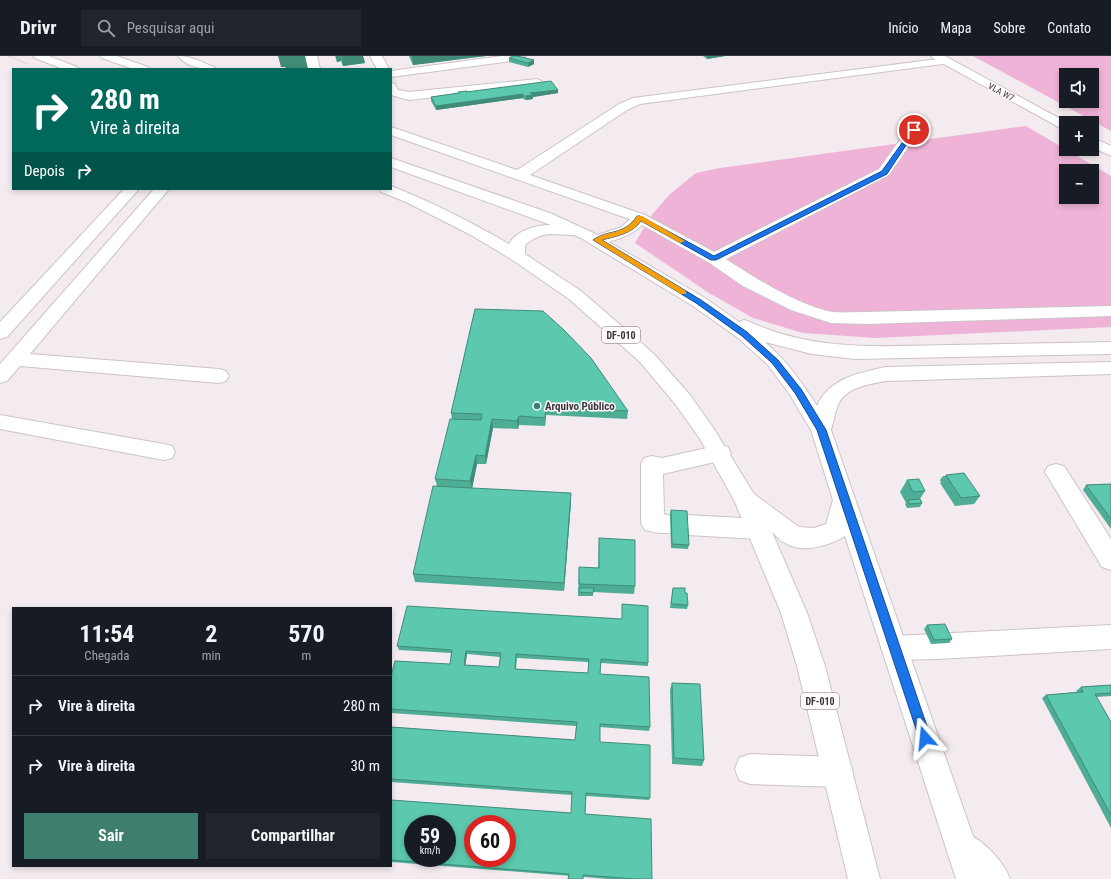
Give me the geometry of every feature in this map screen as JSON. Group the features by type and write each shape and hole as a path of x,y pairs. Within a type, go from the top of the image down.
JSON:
{"main road":[{"path":"106,56 141,68"},
{"path":"117,56 141,68"},
{"path":"184,56 192,62 207,68"},
{"path":"311,56 314,68"},
{"path":"376,56 382,68"},
{"path":"392,74 520,57"},
{"path":"520,175 623,107 637,101 941,59"},
{"name":"VLA W7","path":"941,59 1059,123"},
{"path":"36,61 68,68"},
{"path":"392,89 398,95 409,96 537,83"},
{"path":"714,259 884,172 914,130"},
{"path":"392,131 640,218 714,259 749,282 797,306 832,317 867,318 1111,311"},
{"path":"1099,145 1111,152"},
{"path":"392,162 545,216 592,237 699,302 745,334 775,361 798,391 821,430 972,879"},
{"path":"0,333 131,190"},
{"path":"0,376 161,190"},
{"name":"DF-010","path":"388,190 411,199 477,232 575,294 647,358 683,400 720,453 745,498 794,613 811,666 864,879"},
{"path":"517,256 517,244 532,232 546,230 568,230 592,237 622,232 634,225 640,218"},
{"path":"699,302 749,328 777,340 816,349 855,353 1111,348"},
{"path":"15,359 219,376"},
{"path":"821,430 829,402 840,390 859,379 886,374 1111,368"},
{"path":"0,422 164,452"},
{"path":"720,453 662,466 652,464 653,523 759,529"},
{"path":"1056,472 1111,560"},
{"path":"745,498 751,505 794,537 816,538 836,530 845,499"},
{"path":"894,648 938,647 1111,637"},
{"path":"750,769 838,772"},
{"path":"960,844 994,879"}],"path":[{"path":"8,56 36,61"}],"shaded area":[{"path":"973,56 1111,56 1111,131 1099,124 1099,116 1083,116 1069,108 1099,108 1099,68 1059,68 1059,103"},
{"path":"1026,126 1059,145 1059,156 1077,156 1091,164 1059,164 1059,204 1099,204 1099,169 1111,176 1111,327 876,338 803,333 753,318 709,293 635,243 651,216 670,194 696,173 720,168"}],"building":[{"path":"513,56 534,60 528,63 509,58"},
{"path":"551,81 558,90 530,93 533,95 526,96 523,96 523,94 436,106 431,97 459,93 458,92"},
{"name":"Arquivo Público","path":"475,309 543,311 591,358 628,411 546,407 545,418 519,416 517,421 492,419 485,456 476,455 470,481 435,479 450,419 481,420 482,414 451,413"},
{"path":"964,473 980,496 961,498 946,475"},
{"path":"919,479 925,491 913,492 907,480"},
{"path":"1111,484 1111,519 1086,485"},
{"path":"433,486 571,493 564,583 413,574"},
{"path":"920,499 922,503 909,504 908,500"},
{"path":"671,510 687,511 689,545 672,544"},
{"path":"599,538 635,540 635,586 579,584 579,567 599,568"},
{"path":"579,588 594,588 593,593 579,592"},
{"path":"673,588 685,588 688,605 671,604"},
{"path":"622,604 648,606 648,663 601,659 600,674 649,677 650,727 600,724 600,742 650,745 650,798 586,793 585,814 651,819 652,879 583,875 583,879 568,879 569,874 480,867 516,867 516,815 464,815 464,866 456,865 456,815 404,815 404,861 392,860 392,800 571,813 572,792 392,779 392,727 575,740 577,722 392,709 392,672 395,661 450,664 452,650 397,646 407,606 622,619","holes":["466,651 501,653 499,667 464,665","516,654 589,659 588,673 515,669"]},
{"path":"945,624 952,639 934,640 927,625"},
{"path":"672,683 700,684 704,760 674,758"},
{"path":"1111,685 1111,693 1095,694 1111,722 1111,815 1046,695 1083,692 1081,687"}],"slow traffic":[{"path":"682,241 640,218 634,225 622,232 597,240 684,293"}],"place":[{"name":"Arquivo Público","path":"537,406"}],"route":[{"path":"914,130 884,172 714,259 640,218 634,225 622,232 597,240 699,302 745,334 775,361 798,391 821,430 925,738"}]}
